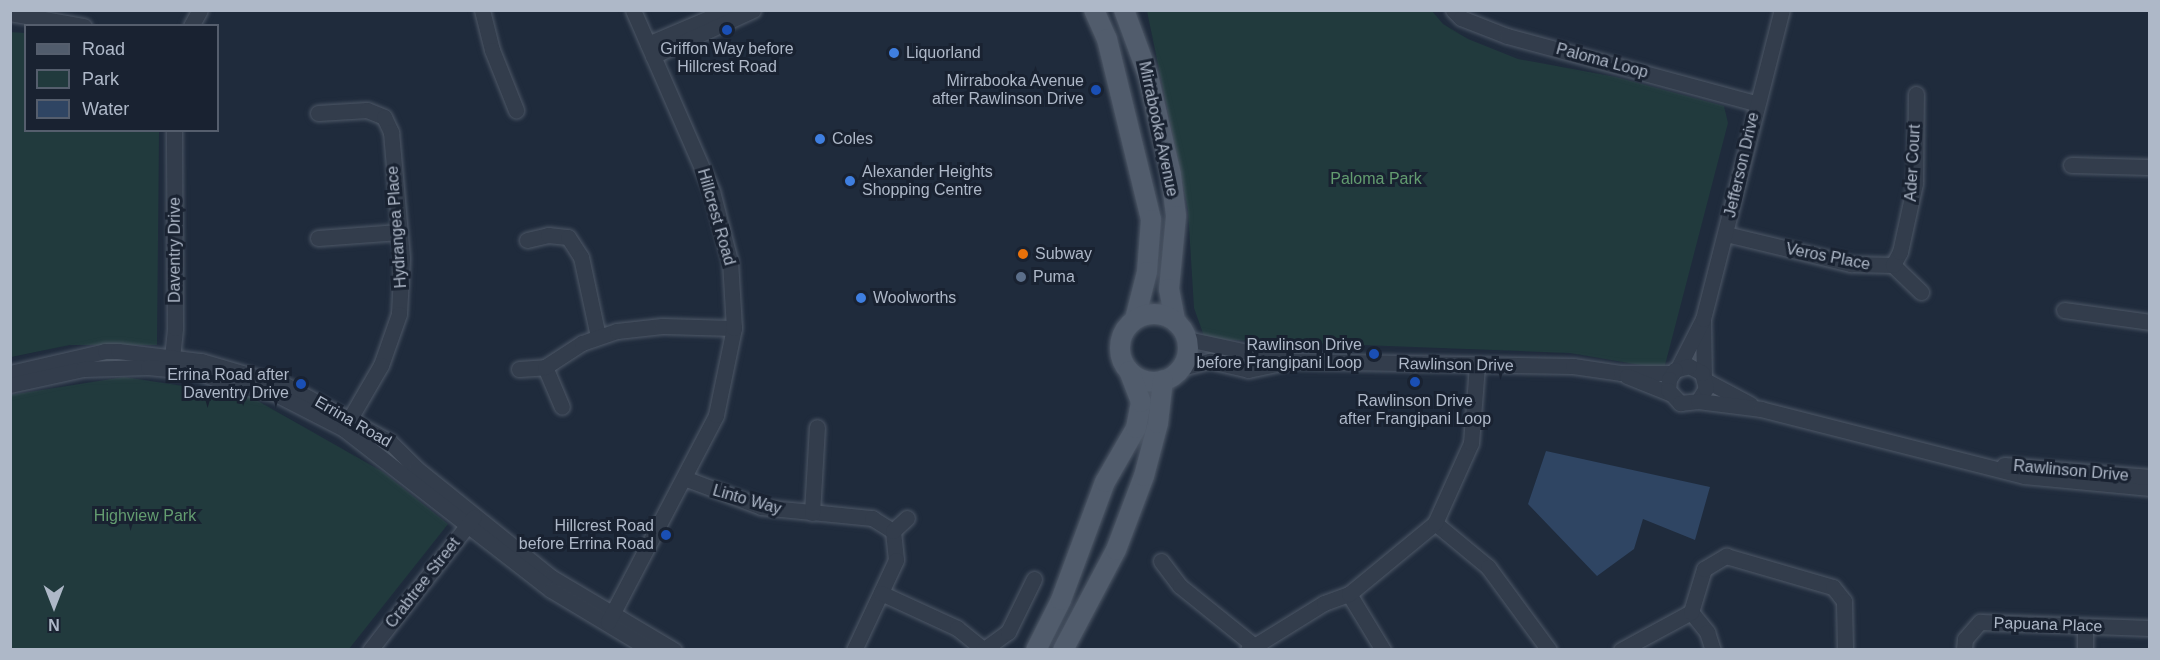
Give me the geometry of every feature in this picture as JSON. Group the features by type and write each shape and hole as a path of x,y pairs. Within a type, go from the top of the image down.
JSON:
{"main road":[{"name":"Mirrabooka Avenue","path":"1036,650 1061,600 1105,482 1136,428 1141,402 1123,362 1120,342 1135,319 1147,272 1151,220 1107,39 1094,10"},
{"name":"Mirrabooka Avenue","path":"1124,10 1148,75 1171,175 1176,216 1169,289 1175,321 1187,339"},
{"path":"1135,319 1155,314 1175,321"},
{"path":"1129,371 1145,380 1163,380 1181,368 1186,359 1187,339"},
{"path":"1063,650 1116,550 1144,476 1158,423 1163,380"}],"street":[{"path":"192,24 201,10"},
{"path":"482,10 492,50 516,110"},
{"name":"Hillcrest Road","path":"610,620 716,415 735,328 730,261 712,191 633,10"},
{"path":"651,50 728,10"},
{"path":"651,50 753,10"},
{"name":"Paloma Loop","path":"1453,10 1461,18 1507,36 1756,103"},
{"name":"Jefferson Drive","path":"1675,370 1702,320 1726,234 1756,103 1782,10"},
{"path":"10,13 73,24"},
{"name":"Ader Court","path":"1893,265 1900,252 1915,183 1916,94"},
{"name":"Hydrangea Place","path":"318,113 367,110 384,117 391,132 402,280 399,314 381,365 347,424"},
{"name":"Daventry Drive","path":"172,364 174,132"},
{"path":"2071,165 2150,167"},
{"path":"318,238 399,232"},
{"name":"Veros Place","path":"1726,234 1851,264 1893,265 1921,292"},
{"path":"527,240 548,235 568,237 581,257 598,336"},
{"path":"2064,310 2150,322"},
{"name":"Jefferson Drive","path":"1702,320 1704,378"},
{"path":"519,369 545,367 598,336 662,326 735,328"},
{"name":"Rawlinson Drive","path":"1187,339 1290,361 1573,366 1621,373 1693,367 1704,378 1761,409"},
{"name":"Errina Road","path":"10,373 105,351 172,364 240,370 287,386 347,424 472,520 551,590 674,650"},
{"name":"Rawlinson Drive","path":"1181,368 1210,361 1248,370 1290,361"},
{"name":"Errina Road","path":"10,385 45,375 107,367 172,364"},
{"path":"1161,561 1180,586 1251,647 1324,603 1349,594 1435,523 1471,443 1477,365"},
{"path":"545,367 562,407"},
{"path":"1669,393 1668,382 1675,370"},
{"name":"Rawlinson Drive","path":"1621,373 1669,393 1680,403 1698,401 1761,409 1992,465 2024,476 2066,482 2150,488"},
{"path":"1698,401 1705,392 1704,378"},
{"path":"812,513 817,427"},
{"name":"Rawlinson Drive","path":"1992,465 2029,465 2150,477"},
{"name":"Linto Way","path":"684,478 761,507 872,518 893,531"},
{"path":"854,650 896,560 893,531 907,518"},
{"name":"Crabtree Street","path":"370,650 472,520"},
{"path":"1435,523 1488,567 1549,650"},
{"path":"1621,650 1691,612 1704,569 1718,558 1734,556 1823,582 1841,593 1846,615 1845,650"},
{"path":"880,593 957,628 983,649 1008,633 1034,579"},
{"path":"1349,594 1383,650"},
{"path":"1691,612 1707,632 1713,650"},
{"name":"Errina Road","path":"610,620 651,650"},
{"name":"Papuana Place","path":"1964,650 1965,639 1980,622 2150,628"},
{"path":"2085,626 2085,650"}],"green space":[{"name":"Paloma Park","path":"1147,11 1432,11 1443,24 1468,39 1518,59 1616,77 1724,106 1728,123 1664,369 1570,353 1205,339 1194,308 1188,210"},
{"path":"10,32 24,33 24,132 159,132 157,345 70,345 11,357"},
{"name":"Highview Park","path":"124,377 249,396 383,472 448,524 349,649 11,650 10,395"}],"water":[{"path":"1546,451 1710,487 1695,540 1643,519 1634,549 1597,576 1528,504"}],"place":[{"name":"Griffon Way before Hillcrest Road","path":"727,30"},
{"name":"Liquorland","path":"894,53"},
{"name":"Mirrabooka Avenue after Rawlinson Drive","path":"1096,90"},
{"name":"Coles","path":"820,139"},
{"name":"Alexander Heights Shopping Centre","path":"850,181"},
{"name":"Subway","path":"1023,254"},
{"name":"Puma","path":"1021,277"},
{"name":"Woolworths","path":"861,298"},
{"name":"Rawlinson Drive before Frangipani Loop","path":"1374,354"},
{"name":"Rawlinson Drive after Frangipani Loop","path":"1415,382"},
{"name":"Errina Road after Daventry Drive","path":"301,384"},
{"name":"Hillcrest Road before Errina Road","path":"666,535"}]}
